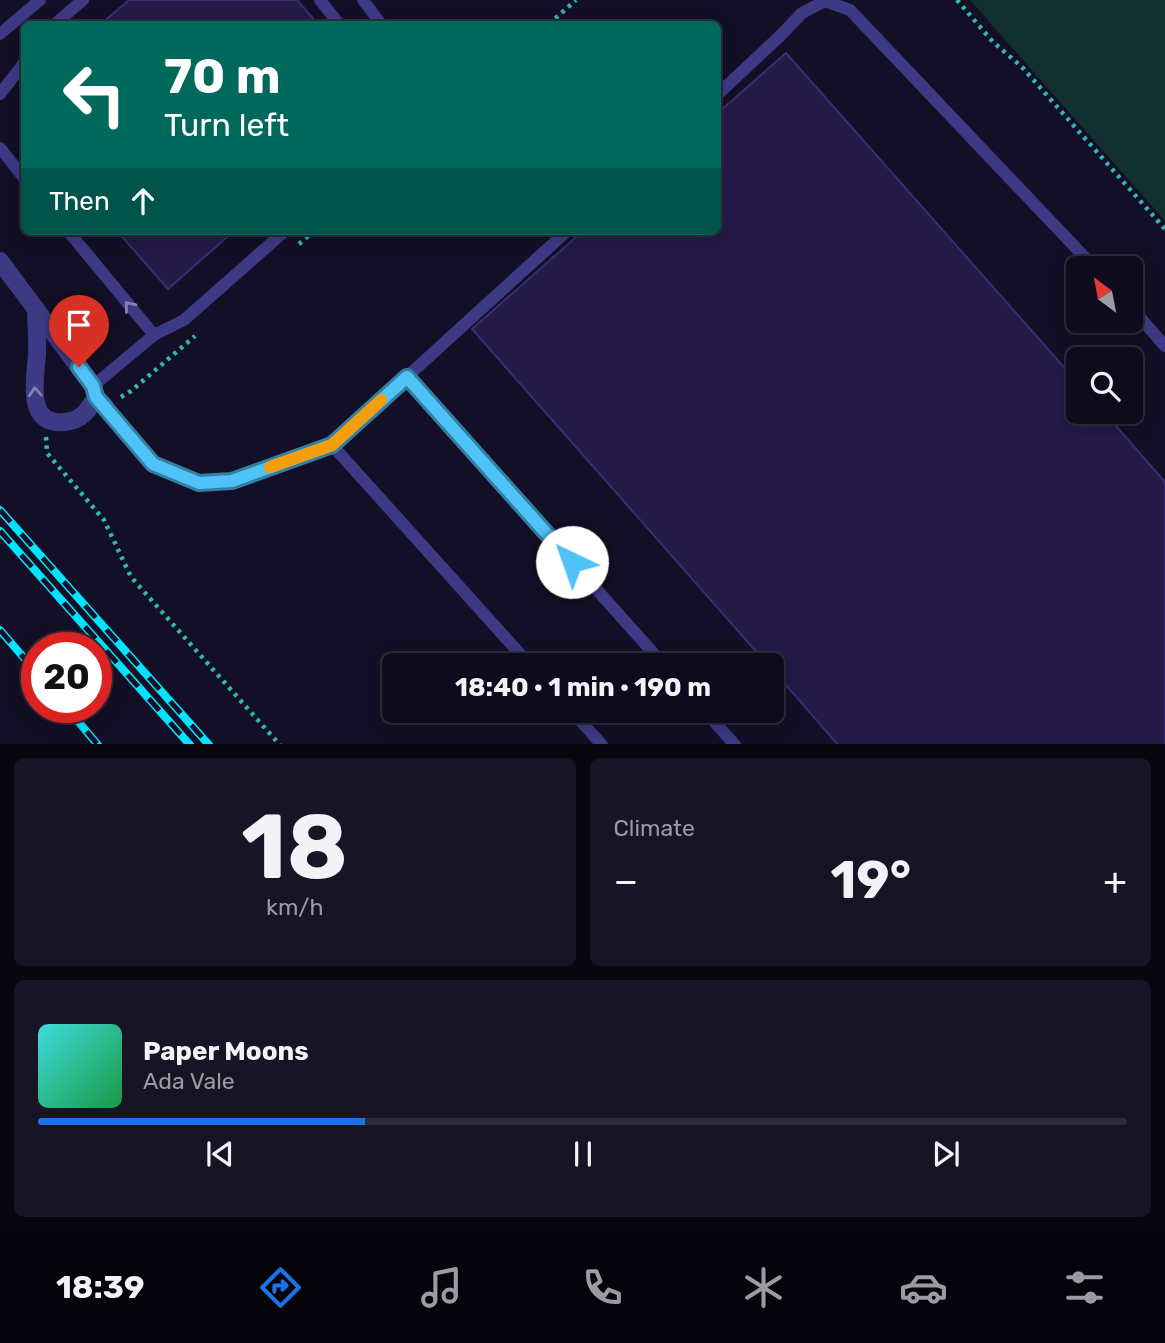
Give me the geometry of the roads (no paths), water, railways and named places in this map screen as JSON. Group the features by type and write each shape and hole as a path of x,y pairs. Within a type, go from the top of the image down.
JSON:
{"street":[{"path":"0,261 36,309 98,396 89,409 76,420 57,423 45,417 36,405 36,309"}],"lane":[{"path":"0,34 40,0"},
{"path":"58,21 83,0"},
{"path":"320,0 338,21"},
{"path":"363,0 379,21"},
{"path":"721,91 802,13 825,1 850,10 1084,256"},
{"path":"0,94 21,67"},
{"path":"0,148 21,174"},
{"path":"71,235 154,335"},
{"path":"280,235 184,320 154,335 98,396 153,464 199,483 232,481 332,445 563,235"},
{"path":"1143,321 1165,346"},
{"path":"407,377 653,653"},
{"path":"332,445 519,653"},
{"path":"583,723 602,744"},
{"path":"716,723 735,744"}],"railway":[{"path":"0,510 208,744"},
{"path":"0,531 189,744"},
{"path":"0,630 21,654"},
{"path":"79,723 97,744"}]}
